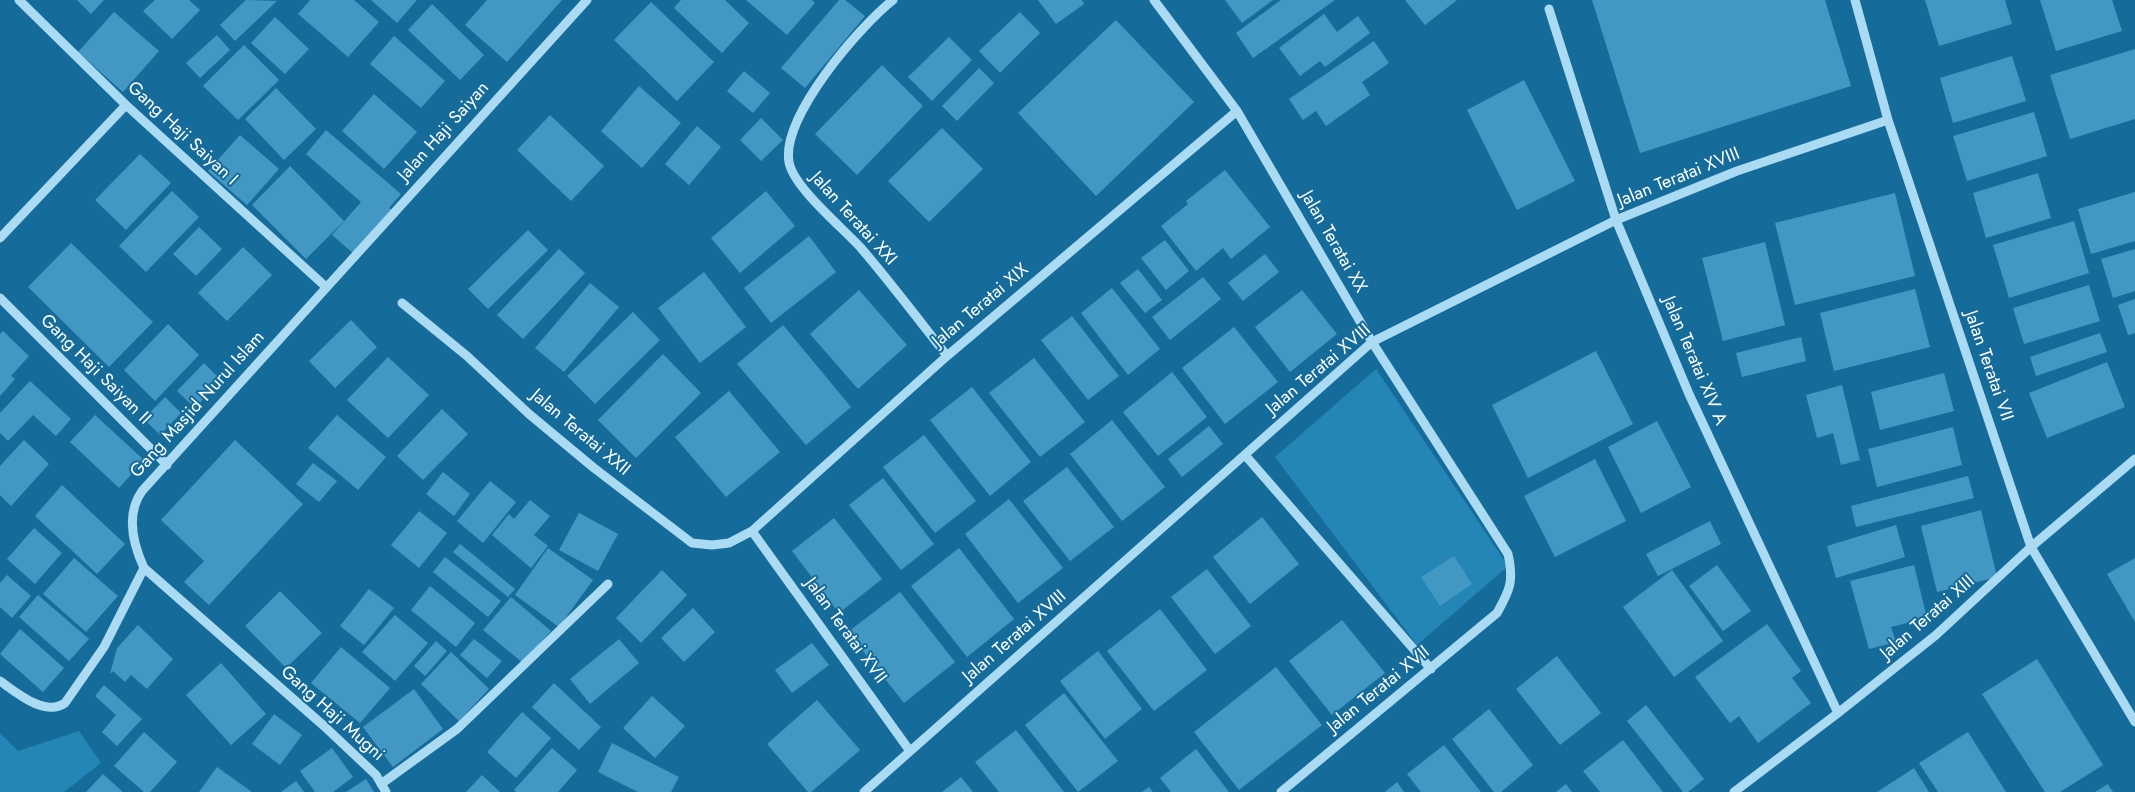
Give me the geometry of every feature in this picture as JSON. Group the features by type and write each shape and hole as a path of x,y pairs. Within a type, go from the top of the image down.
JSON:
{"street":[{"name":"Gang Haji Saiyan I","path":"20,0 126,105 326,287"},
{"name":"Jalan Haji Saiyan","path":"326,287 587,0"},
{"name":"Jalan Teratai XXI","path":"893,0 875,15 847,45 824,77 793,128 789,142 789,163 797,182 861,248 947,356"},
{"name":"Jalan Teratai XX","path":"1154,0 1237,111 1372,342 1508,554 1512,574 1508,592 1497,613"},
{"name":"Jalan Teratai VII","path":"1855,0 1888,120 2031,547 2135,722"},
{"name":"Jalan Teratai XIV A","path":"1549,9 1616,220 1689,394 1838,713"},
{"path":"0,238 126,105"},
{"name":"Jalan Teratai XIX","path":"752,531 947,356 1237,111"},
{"name":"Jalan Teratai XVIII","path":"864,792 1372,342 1616,220 1737,171 1888,120"},
{"name":"Gang Masjid Nurul Islam","path":"144,568 131,531 132,513 136,499 326,287"},
{"name":"Gang Haji Saiyan II","path":"0,298 167,465"},
{"name":"Jalan Teratai XXII","path":"402,303 467,356 529,414 594,468 692,543 712,545 729,543 752,531"},
{"path":"1245,455 1431,669"},
{"name":"Jalan Teratai XIII","path":"1734,792 1936,635 2031,547 2135,459"},
{"name":"Jalan Teratai XVII","path":"752,531 910,751"},
{"path":"0,681 43,706 58,708 65,703 104,647 144,568"},
{"name":"Gang Haji Mugni","path":"144,568 324,726 376,775 384,788 457,729 608,584"},
{"name":"Jalan Teratai XVII","path":"1281,792 1497,613"}],"shaded area":[{"path":"1376,369 1508,566 1417,645 1275,457"},
{"path":"79,731 101,763 64,792 0,792 0,733 18,751"}],"building":[{"path":"77,0 104,0 91,14"},
{"path":"155,0 189,0 200,10 172,39 143,11"},
{"path":"246,0 277,1 235,41 220,25"},
{"path":"310,0 354,0 379,22 348,57 298,14"},
{"path":"371,0 417,0 397,23"},
{"path":"487,0 562,0 507,62 465,25"},
{"path":"681,0 725,0 749,23 722,53 674,8"},
{"path":"746,0 812,0 815,3 787,35"},
{"path":"839,0 845,0 865,16 805,88 781,68"},
{"path":"1038,0 1082,0 1084,4 1056,24"},
{"path":"1225,0 1273,0 1242,23"},
{"path":"1281,0 1335,0 1253,58 1236,33"},
{"path":"1405,0 1457,0 1425,25"},
{"path":"1592,0 1825,0 1851,86 1640,153"},
{"path":"1925,0 2005,0 2012,24 1939,46"},
{"path":"2040,0 2112,0 2122,31 2056,51"},
{"path":"651,2 714,62 677,101 614,40"},
{"path":"432,4 484,55 460,80 408,30"},
{"path":"114,12 159,51 123,92 78,52"},
{"path":"1020,12 1040,33 1000,73 979,51"},
{"path":"1324,14 1337,32 1358,16 1370,33 1325,67 1320,61 1300,76 1279,48"},
{"path":"275,17 309,49 285,74 251,43"},
{"path":"1116,20 1194,102 1096,196 1018,113"},
{"path":"217,35 230,50 200,78 186,63"},
{"path":"394,36 445,81 421,108 370,64"},
{"path":"949,37 972,60 932,101 908,77"},
{"path":"1374,41 1389,63 1362,82 1370,95 1326,126 1316,111 1303,120 1289,99"},
{"path":"244,45 279,80 238,120 203,86"},
{"path":"2135,49 2135,119 2070,139 2050,75"},
{"path":"2012,56 2026,101 1953,123 1940,78"},
{"path":"882,65 923,106 857,175 815,134"},
{"path":"979,68 994,83 957,121 942,106"},
{"path":"744,71 770,93 753,113 727,91"},
{"path":"1524,80 1575,181 1517,210 1467,110"},
{"path":"639,86 681,123 642,168 601,131"},
{"path":"276,88 316,129 284,160 245,119"},
{"path":"374,94 417,132 384,169 342,131"},
{"path":"2034,112 2047,156 1967,181 1953,136"},
{"path":"550,115 604,166 571,201 517,150"},
{"path":"761,118 783,140 761,161 740,140"},
{"path":"697,126 721,147 689,185 665,164"},
{"path":"942,128 983,169 929,222 888,181"},
{"path":"326,130 401,194 389,208 392,210 354,254 332,235 361,202 306,154"},
{"path":"240,135 279,169 247,205 208,171"},
{"path":"140,154 171,183 126,230 95,200"},
{"path":"290,166 344,221 306,259 252,205"},
{"path":"1225,170 1270,227 1231,259 1223,248 1196,271 1161,226 1188,204 1186,201"},
{"path":"2038,173 2051,218 1986,238 1973,193"},
{"path":"172,191 199,217 146,272 119,246"},
{"path":"766,191 795,226 740,273 711,238"},
{"path":"2135,192 2135,241 2091,254 2078,209"},
{"path":"1895,193 1915,276 1795,305 1775,223"},
{"path":"2074,221 2089,273 2009,298 1993,245"},
{"path":"199,227 222,249 196,276 173,254"},
{"path":"528,230 548,250 488,309 468,289"},
{"path":"809,236 836,272 771,323 744,288"},
{"path":"1165,240 1189,271 1166,290 1141,258"},
{"path":"1765,242 1785,325 1723,341 1702,258"},
{"path":"71,243 153,322 109,367 28,287"},
{"path":"243,247 272,275 227,321 198,293"},
{"path":"559,249 585,273 523,339 497,315"},
{"path":"2135,249 2135,291 2113,298 2101,259"},
{"path":"1265,254 1279,272 1243,301 1228,283"},
{"path":"1138,269 1162,300 1145,313 1120,283"},
{"path":"704,272 746,327 700,363 658,308"},
{"path":"1203,277 1221,299 1170,340 1152,317"},
{"path":"590,283 619,307 564,372 535,348"},
{"path":"2089,285 2100,321 2024,344 2013,308"},
{"path":"1112,288 1160,349 1128,375 1081,313"},
{"path":"1915,289 1930,347 1834,371 1820,313"},
{"path":"859,290 907,345 858,389 810,334"},
{"path":"1302,290 1337,334 1290,372 1255,327"},
{"path":"2135,299 2135,333 2128,335 2118,305"},
{"path":"633,312 660,340 595,404 567,376"},
{"path":"1072,316 1119,376 1088,400 1041,340"},
{"path":"351,320 377,347 335,388 309,361"},
{"path":"168,324 199,355 155,401 124,370"},
{"path":"783,325 851,407 806,445 737,364"},
{"path":"1234,327 1278,382 1225,424 1182,368"},
{"path":"3,331 29,356 11,376 15,379 0,396 0,334"},
{"path":"2100,333 2107,352 2036,376 2030,357"},
{"path":"1801,337 1806,361 1742,377 1736,353"},
{"path":"1596,351 1633,424 1528,478 1492,405"},
{"path":"663,354 701,393 636,458 598,420"},
{"path":"388,357 429,395 388,438 347,400"},
{"path":"1034,358 1085,422 1040,457 989,393"},
{"path":"2107,362 2125,407 2047,438 2029,393"},
{"path":"204,363 221,380 195,408 177,391"},
{"path":"1172,372 1207,417 1158,456 1123,412"},
{"path":"1944,373 1954,411 1880,430 1871,392"},
{"path":"30,381 71,419 56,436 33,415 8,441 0,433 0,413"},
{"path":"1842,385 1860,460 1841,465 1833,433 1817,438 1806,395"},
{"path":"972,387 1031,462 990,496 930,420"},
{"path":"729,391 780,452 726,497 675,437"},
{"path":"165,397 181,413 160,435 144,419"},
{"path":"442,409 468,434 423,480 397,456"},
{"path":"95,415 144,460 119,488 70,442"},
{"path":"337,415 386,457 358,490 308,448"},
{"path":"1112,420 1165,487 1122,521 1070,454"},
{"path":"1657,421 1691,487 1641,513 1608,447"},
{"path":"1209,426 1223,444 1182,477 1168,459"},
{"path":"1953,427 1962,465 1877,487 1868,449"},
{"path":"924,435 976,501 935,533 883,467"},
{"path":"24,440 49,464 11,506 0,495 0,466"},
{"path":"235,440 303,504 209,605 184,582 204,561 161,520"},
{"path":"1595,459 1626,521 1555,557 1524,496"},
{"path":"313,463 337,481 319,502 296,484"},
{"path":"1067,467 1114,527 1070,561 1023,501"},
{"path":"443,472 470,494 454,516 426,494"},
{"path":"1968,476 1974,498 1856,527 1851,506"},
{"path":"883,478 934,544 901,570 849,505"},
{"path":"490,481 516,502 483,543 457,521"},
{"path":"62,485 125,544 97,574 35,516"},
{"path":"1009,499 1063,568 1018,603 965,534"},
{"path":"530,500 550,516 534,535 548,546 531,568 492,535 509,514 514,519"},
{"path":"1981,510 1997,577 1937,592 1921,526"},
{"path":"419,511 447,533 419,568 391,545"},
{"path":"579,513 618,534 598,571 559,550"},
{"path":"1262,517 1299,564 1250,604 1213,557"},
{"path":"834,518 882,579 839,613 792,551"},
{"path":"1710,521 1721,544 1658,576 1646,554"},
{"path":"1896,525 1905,557 1836,578 1827,546"},
{"path":"34,528 62,553 35,584 7,559"},
{"path":"460,544 515,589 508,597 453,552"},
{"path":"548,548 593,580 559,627 515,595"},
{"path":"959,548 1014,619 967,657 911,586"},
{"path":"1454,556 1472,584 1440,606 1421,577"},
{"path":"445,557 501,601 488,617 433,572"},
{"path":"74,558 118,596 86,632 43,594"},
{"path":"2135,558 2135,622 2107,574"},
{"path":"1717,565 1751,611 1723,631 1689,586"},
{"path":"1914,565 1927,618 1891,627 1896,642 1869,649 1850,581"},
{"path":"1207,569 1251,626 1215,654 1171,597"},
{"path":"662,570 687,595 641,643 616,618"},
{"path":"1672,570 1723,641 1674,677 1623,607"},
{"path":"7,575 31,596 12,618 0,607 0,583"},
{"path":"430,586 475,623 456,647 411,610"},
{"path":"369,589 394,608 364,645 340,626"},
{"path":"280,591 322,633 286,668 245,626"},
{"path":"900,592 955,662 904,703 848,632"},
{"path":"38,595 89,639 69,661 19,617"},
{"path":"511,597 551,631 523,663 483,630"},
{"path":"693,608 715,632 684,662 661,638"},
{"path":"1160,609 1207,670 1154,711 1107,651"},
{"path":"395,615 428,643 395,681 362,652"},
{"path":"1342,620 1385,673 1332,715 1289,661"},
{"path":"1767,624 1801,671 1792,678 1811,703 1758,743 1739,716 1730,723 1695,677"},
{"path":"138,625 173,659 147,689 131,675 125,682 113,671 110,674 117,648"},
{"path":"20,629 64,668 43,692 0,654"},
{"path":"474,639 502,661 487,678 460,655"},
{"path":"619,639 639,663 590,704 570,679"},
{"path":"436,641 447,651 425,676 414,666"},
{"path":"812,643 829,665 792,693 775,670"},
{"path":"341,647 390,688 360,723 311,683"},
{"path":"1098,651 1142,709 1105,739 1060,681"},
{"path":"451,652 489,689 459,721 421,684"},
{"path":"1557,656 1601,713 1560,745 1516,689"},
{"path":"2037,659 2103,765 2060,792 2045,792 1982,694"},
{"path":"221,663 266,714 231,745 186,695"},
{"path":"1276,667 1322,725 1239,790 1194,732"},
{"path":"554,683 601,727 579,750 532,707"},
{"path":"104,685 142,719 117,746 102,732 116,715 95,696"},
{"path":"414,689 443,729 393,767 363,727"},
{"path":"1064,693 1118,761 1078,792 1025,725"},
{"path":"652,696 685,726 655,758 623,728"},
{"path":"817,700 860,750 811,792 808,792 767,744"},
{"path":"1646,705 1704,779 1688,792 1683,792 1627,721"},
{"path":"1489,709 1533,765 1501,792 1494,792 1452,739"},
{"path":"522,712 551,738 516,778 487,752"},
{"path":"274,714 302,735 280,765 252,744"},
{"path":"1016,730 1064,792 999,792 975,762"},
{"path":"144,732 177,762 150,792 144,792 114,766"},
{"path":"1968,732 2006,792 1938,792 1919,763"},
{"path":"1623,740 1663,792 1600,792 1583,771"},
{"path":"612,743 679,777 671,792 638,792 598,772"},
{"path":"1444,745 1481,792 1421,792 1407,774"},
{"path":"332,748 353,777 333,792 315,792 300,771"},
{"path":"552,748 577,770 558,792 516,792 514,790"},
{"path":"1196,749 1229,792 1171,792 1160,778"},
{"path":"217,767 252,792 199,792"},
{"path":"1914,768 1929,792 1877,792"},
{"path":"103,774 123,792 86,792"},
{"path":"482,775 500,792 466,792"},
{"path":"961,777 973,792 942,792"},
{"path":"366,779 374,792 346,792"},
{"path":"296,781 304,792 281,792"},
{"path":"1397,782 1404,792 1385,792"},
{"path":"1566,784 1572,792 1556,792"},
{"path":"2108,784 2113,792 2095,792"},
{"path":"1149,787 1153,792 1142,792"}]}
